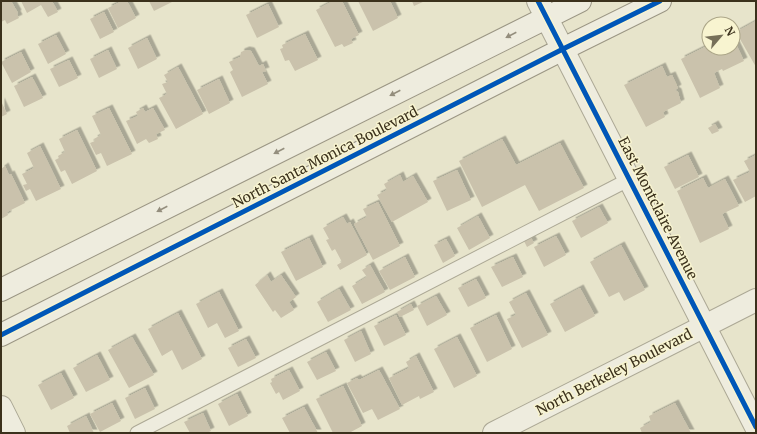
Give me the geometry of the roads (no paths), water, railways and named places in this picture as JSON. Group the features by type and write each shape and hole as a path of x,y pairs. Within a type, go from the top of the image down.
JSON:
{"street":[{"name":"North Santa Monica Boulevard","path":"1,290 542,10 580,1"},
{"name":"North Santa Monica Boulevard","path":"1,335 660,1"},
{"name":"East Montclaire Avenue","path":"542,10 756,426"},
{"name":"North Berkeley Boulevard","path":"494,433 756,300"},
{"path":"1,407 14,433"}],"lane":[{"path":"137,433 630,179"}]}
